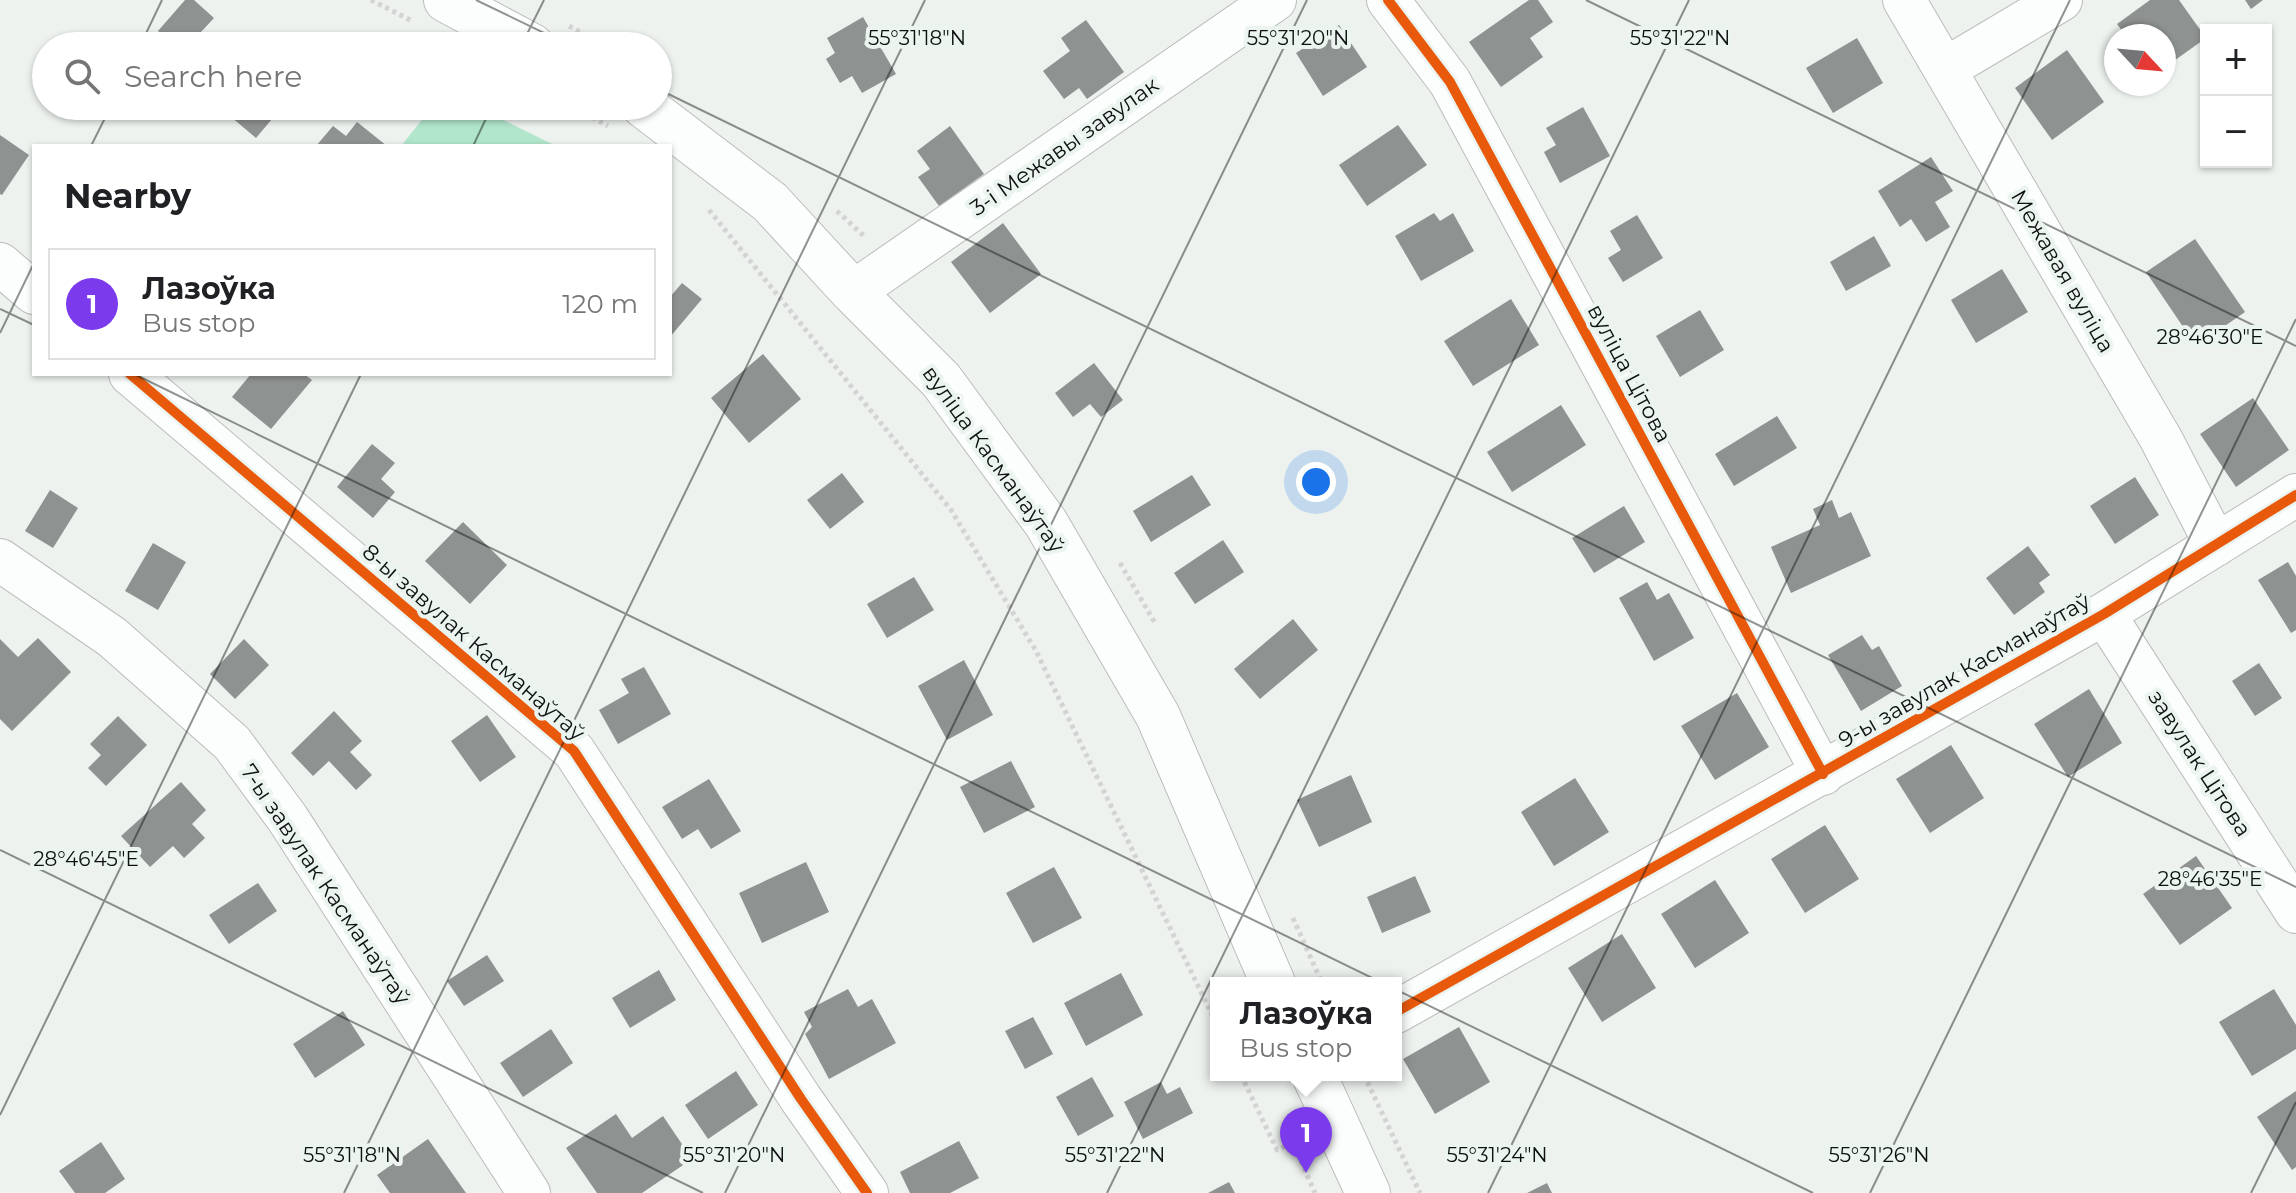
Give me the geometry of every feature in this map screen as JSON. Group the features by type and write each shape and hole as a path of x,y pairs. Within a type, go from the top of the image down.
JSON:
{"main road":[{"path":"446,0 506,32"},
{"name":"вуліца Касманаўтаў","path":"662,120 770,202 853,292 941,380 1046,523 1158,716 1270,977"},
{"path":"1317,1081 1368,1193"}],"street":[{"name":"3-і Межавы завулак","path":"853,292 1275,0"},
{"name":"вуліца Цітова","path":"1388,0 1450,82 1823,774"},
{"name":"Межавая вуліца","path":"1904,0 2161,439 2216,545"},
{"path":"1945,69 2061,0"},
{"path":"0,264 32,291"},
{"name":"8-ы завулак Касманаўтаў","path":"132,376 574,751 792,1085 867,1193"},
{"name":"9-ы завулак Касманаўтаў","path":"1402,1009 2104,614 2296,495"},
{"name":"7-ы завулак Касманаўтаў","path":"0,560 112,637 232,743 288,819 529,1193"},
{"name":"завулак Цітова","path":"2104,614 2296,912"}],"path":[{"path":"702,203 951,510 1036,651 1210,1011"},
{"path":"1244,1081 1277,1150 1293,1143 1315,1193"},
{"path":"1367,1081 1420,1193"}],"green space":[{"path":"422,120 503,120 552,144 403,144"}],"building":[{"path":"185,0 194,0 214,18 201,32 158,31"},
{"path":"1529,0 1538,0 1553,22 1530,38 1543,57 1501,87 1469,42"},
{"path":"2150,0 2179,0 2200,30 2200,42 2176,59 2176,24 2117,24"},
{"path":"2245,0 2263,0 2251,9"},
{"path":"863,17 896,74 862,93 852,76 840,83 826,59 835,53 827,38"},
{"path":"1086,20 1124,72 1087,99 1079,88 1064,99 1043,71 1070,51 1061,38"},
{"path":"1339,25 1367,67 1323,96 1296,53"},
{"path":"1857,38 1883,83 1833,113 1806,68"},
{"path":"2067,50 2104,102 2052,140 2015,88"},
{"path":"1583,107 1610,156 1560,183 1544,152 1556,145 1546,128"},
{"path":"235,120 271,120 256,138"},
{"path":"357,122 384,144 318,144 333,126 346,136"},
{"path":"1398,125 1427,165 1367,206 1339,165"},
{"path":"950,126 984,174 939,206 918,177 930,169 917,151"},
{"path":"0,135 29,155 2,195 0,194"},
{"path":"1931,157 1953,191 1935,202 1950,227 1926,242 1911,219 1900,227 1878,191"},
{"path":"1434,213 1440,221 1453,213 1474,251 1421,281 1395,236"},
{"path":"1637,215 1663,258 1623,282 1608,258 1621,250 1610,231"},
{"path":"1003,223 1041,274 990,313 951,262"},
{"path":"1874,236 1891,266 1846,291 1830,262"},
{"path":"2195,239 2245,312 2196,346 2146,272"},
{"path":"2002,269 2028,312 1976,343 1951,300"},
{"path":"682,283 702,299 672,335 672,295"},
{"path":"1511,299 1539,345 1473,386 1444,341"},
{"path":"1700,310 1724,350 1680,377 1656,336"},
{"path":"763,354 801,399 749,443 711,398"},
{"path":"1094,363 1123,400 1101,417 1090,404 1073,417 1055,393"},
{"path":"249,376 307,376 312,380 271,429 232,397"},
{"path":"2253,398 2289,450 2236,487 2200,434"},
{"path":"1561,405 1586,445 1512,492 1487,452"},
{"path":"1777,416 1797,448 1734,486 1715,454"},
{"path":"372,444 395,463 381,479 395,492 373,518 337,487"},
{"path":"842,473 864,502 830,529 807,500"},
{"path":"1192,475 1211,505 1151,542 1133,511"},
{"path":"2135,477 2159,515 2115,544 2090,506"},
{"path":"50,490 78,508 53,548 25,531"},
{"path":"1832,500 1839,518 1851,512 1871,556 1791,593 1771,547 1820,525 1813,509"},
{"path":"1624,506 1645,542 1594,573 1572,538"},
{"path":"463,522 507,565 470,604 425,561"},
{"path":"1223,540 1244,572 1195,604 1174,573"},
{"path":"153,543 186,562 158,610 125,591"},
{"path":"2028,546 2050,575 2039,583 2045,592 2014,615 1986,578"},
{"path":"2288,562 2296,576 2296,630 2291,633 2258,580"},
{"path":"914,577 934,610 887,638 867,604"},
{"path":"1647,582 1657,600 1669,593 1694,638 1654,661 1619,598"},
{"path":"1293,619 1318,650 1260,699 1234,669"},
{"path":"1862,635 1872,650 1879,646 1902,686 1861,711 1828,655"},
{"path":"38,638 71,672 12,731 0,719 0,639 18,657"},
{"path":"244,639 269,665 235,699 210,674"},
{"path":"964,660 993,715 947,740 918,686"},
{"path":"2259,663 2282,698 2255,716 2232,681"},
{"path":"644,667 671,714 618,744 599,710 629,693 621,679"},
{"path":"2089,689 2122,743 2068,777 2034,724"},
{"path":"1737,693 1769,747 1715,780 1681,726"},
{"path":"334,711 362,741 350,752 372,775 356,790 329,761 313,776 291,753"},
{"path":"487,715 516,757 480,782 451,741"},
{"path":"118,716 147,745 106,786 88,768 101,755 90,744"},
{"path":"1951,745 1984,798 1930,833 1896,779"},
{"path":"1011,761 1035,807 984,833 960,787"},
{"path":"1351,775 1372,822 1319,847 1297,800"},
{"path":"1575,778 1609,832 1554,866 1521,812"},
{"path":"709,779 741,831 711,849 698,829 682,839 662,807"},
{"path":"181,782 206,810 192,824 205,838 184,858 173,846 150,867 121,836"},
{"path":"1825,825 1859,879 1805,913 1771,859"},
{"path":"2196,856 2232,908 2180,945 2143,894"},
{"path":"806,862 829,912 762,943 739,893"},
{"path":"1054,867 1082,918 1033,943 1006,893"},
{"path":"1415,876 1431,912 1382,933 1367,897"},
{"path":"1715,880 1749,933 1695,968 1661,914"},
{"path":"258,883 277,911 229,944 209,915"},
{"path":"1622,934 1656,988 1602,1022 1568,968"},
{"path":"487,955 504,981 464,1006 447,981"},
{"path":"659,970 676,1000 630,1028 612,998"},
{"path":"1121,973 1143,1015 1086,1046 1064,1003"},
{"path":"848,989 858,1007 872,999 896,1043 829,1079 805,1034 812,1027 804,1012"},
{"path":"2274,989 2296,1025 2296,1049 2252,1076 2219,1022"},
{"path":"343,1011 365,1045 315,1078 293,1044"},
{"path":"1033,1017 1053,1054 1025,1069 1005,1031"},
{"path":"1459,1027 1490,1082 1435,1114 1403,1059"},
{"path":"551,1029 573,1063 523,1097 500,1063"},
{"path":"736,1071 758,1105 708,1139 685,1105"},
{"path":"1092,1077 1114,1116 1078,1136 1056,1097"},
{"path":"1161,1082 1167,1094 1180,1087 1193,1113 1143,1139 1124,1102"},
{"path":"2296,1091 2296,1167 2292,1170 2257,1117"},
{"path":"616,1114 632,1138 663,1116 692,1159 642,1193 597,1193 566,1148"},
{"path":"428,1139 466,1193 390,1193 377,1175"},
{"path":"959,1141 979,1178 950,1193 910,1193 900,1172"},
{"path":"101,1142 125,1179 105,1193 75,1193 59,1171"},
{"path":"1229,1182 1235,1193 1208,1193"},
{"path":"1547,1183 1552,1193 1527,1193"}],"cycle path":[{"path":"1388,0 1450,82 1823,774"},
{"path":"132,376 574,751 801,1099 867,1193"},
{"path":"1402,1009 2104,614 2296,495"}],"place":[{"name":"Лазоўка","path":"1306,1173"}]}
